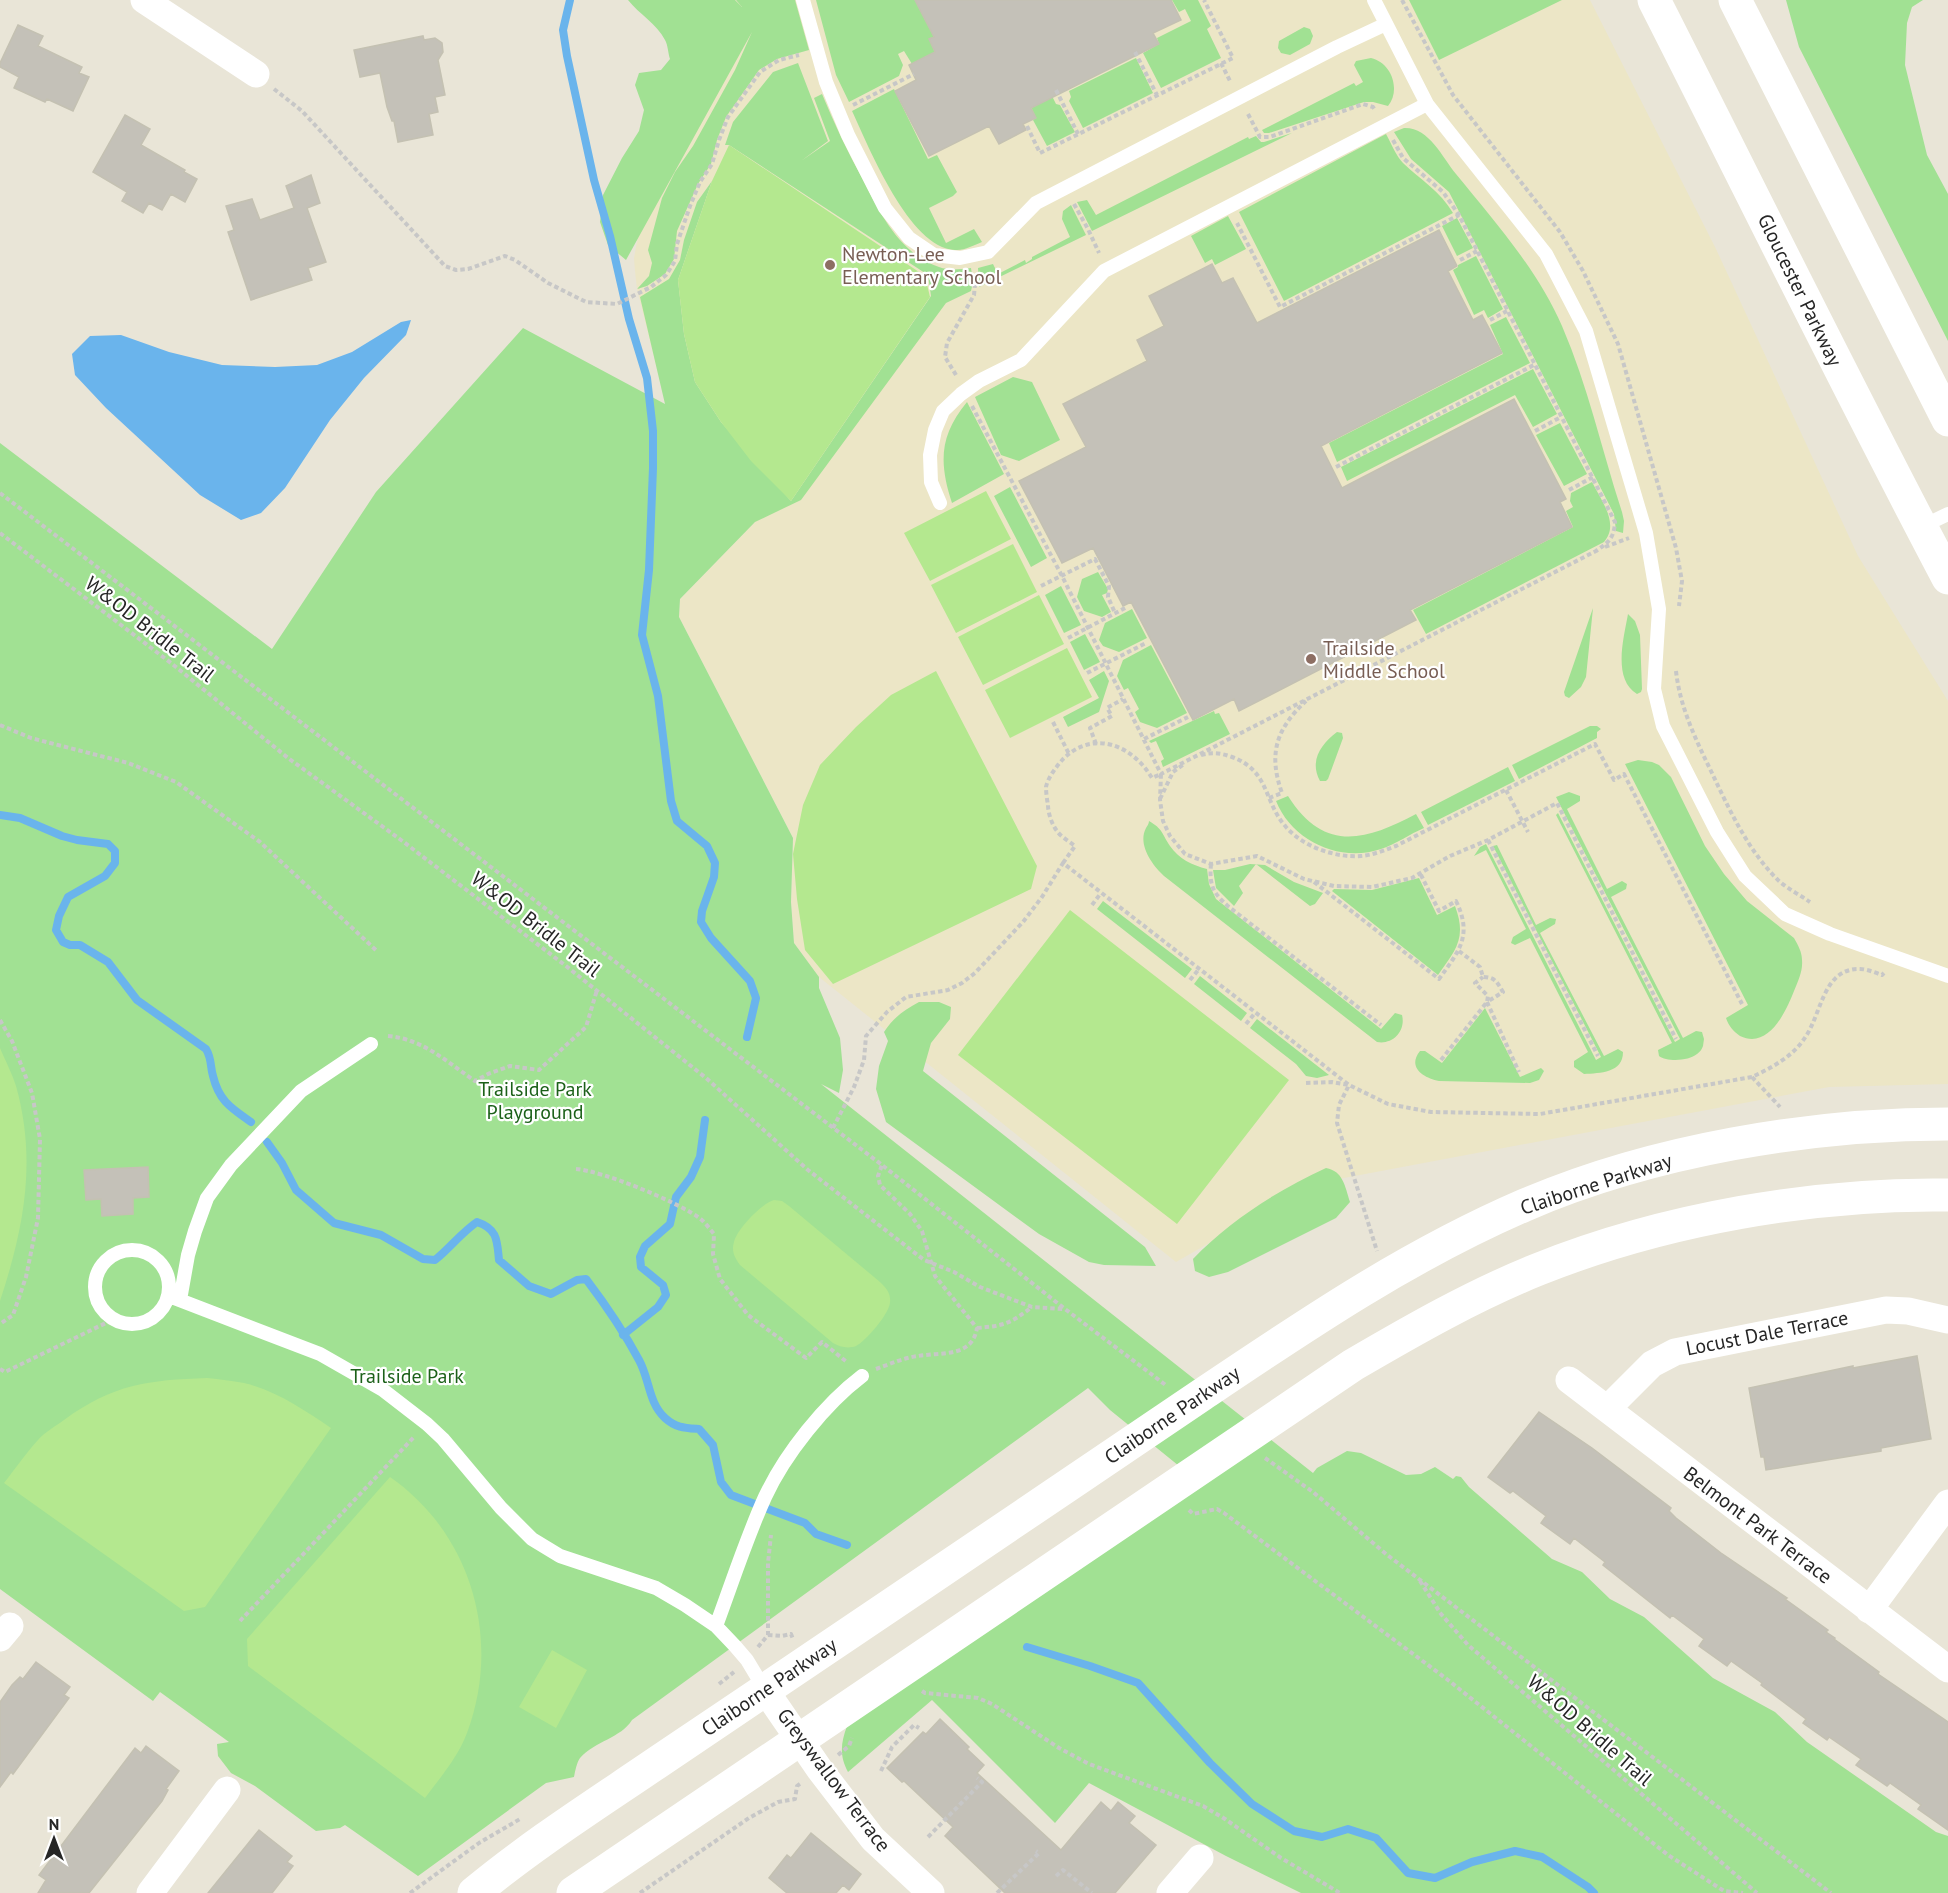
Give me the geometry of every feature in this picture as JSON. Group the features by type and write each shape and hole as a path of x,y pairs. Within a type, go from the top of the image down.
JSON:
{"main road":[{"name":"Gloucester Parkway","path":"1654,0 1767,221 1843,377 1935,520 1948,578"},
{"path":"1735,0 1948,420"},
{"name":"Claiborne Parkway","path":"474,1893 494,1876 597,1804 1326,1312 1433,1248 1528,1204 1614,1173 1705,1149 1885,1124 1948,1124"},
{"path":"573,1893 1353,1365 1449,1311 1539,1269 1622,1241 1689,1222 1813,1202 1916,1194 1948,1195"}],"street":[{"path":"144,0 255,74"},
{"name":"Locust Dale Terrace","path":"1607,1409 1652,1364 1675,1352 1886,1310 1908,1311 1948,1320"},
{"name":"Belmont Park Terrace","path":"1569,1380 1948,1669"},
{"path":"1869,1610 1948,1503"},
{"name":"Greyswallow Terrace","path":"765,1690 820,1770 873,1839 927,1892"},
{"path":"150,1893 227,1790"},
{"path":"1170,1893 1200,1858"}],"lane":[{"path":"803,0 826,82 848,135 885,208 909,238 934,255 960,258 988,252 1036,203 1337,47 1386,24"},
{"path":"1374,0 1427,104 1546,254 1586,331 1652,559 1659,609 1654,689 1663,726 1717,832 1745,876 1785,914 1830,934 1948,976"},
{"path":"940,504 931,482 930,454 935,430 943,411 979,381 1021,360 1107,269 1427,104"},
{"path":"174,1298 164,1267 144,1252 133,1250 109,1257 101,1266 96,1278 95,1290 98,1302 105,1312 125,1323 136,1324 148,1321 174,1298 207,1198 231,1165 301,1091 371,1044"},
{"path":"174,1298 320,1354 383,1390 427,1424 501,1508 532,1539 560,1556 656,1588 685,1605 716,1626 747,1660 765,1690"},
{"path":"716,1626 765,1496 778,1472 808,1430 846,1388 862,1376"}],"path":[{"path":"1027,126 1040,153 1233,58 1204,0"},
{"path":"255,74 302,111 445,266 456,270 468,269 505,256 515,260 548,283 586,302 617,304 651,287 666,275 675,261 677,244 690,206 700,182 712,164 728,117 760,72 779,60 817,50"},
{"path":"1135,52 1157,95"},
{"path":"839,112 914,74"},
{"path":"1056,90 1078,134"},
{"path":"1064,188 1088,229 1107,269"},
{"path":"833,1128 854,1087 864,1060 866,1036 887,1012 906,997 948,990 975,973 1023,922 1075,846 1056,831 1048,811 1046,786 1056,767 1069,754 1084,745 1109,743 1129,751 1144,764 1152,778 1596,551 1614,536 1615,522 1459,215 1280,307 1228,206"},
{"path":"1460,260 1477,251"},
{"path":"1490,321 1507,311"},
{"path":"1336,467 1534,365"},
{"path":"1535,431 1561,417"},
{"path":"1003,466 1062,576 1161,774 1160,800 1163,821 1170,836 1185,854 1210,864 1257,856 1304,879 1334,886 1372,887 1420,875 1450,856 1488,840 1557,803 1676,1039"},
{"path":"1569,490 1593,477"},
{"path":"0,493 833,1128 1127,1356"},
{"name":"W&OD Bridle Trail","path":"0,533 171,663 288,758 401,840 597,990 706,1078 808,1170 924,1260 954,1272 980,1287 1032,1307 1065,1309"},
{"path":"1041,586 1095,559 1109,586 1108,597 1115,613"},
{"path":"1068,638 1127,607"},
{"path":"1087,673 1146,643"},
{"path":"1269,798 1282,793 1275,774 1274,761 1282,732 1289,719 1310,698"},
{"path":"1096,744 1090,728 1112,716 1107,708 1123,699"},
{"path":"1144,739 1188,717"},
{"path":"1053,722 1069,754"},
{"path":"0,724 31,738 128,763 176,782 260,842 378,952"},
{"path":"1160,800 1173,772 1192,758 1210,753 1223,753 1246,762 1259,775 1269,798 1287,828 1300,839 1330,853 1360,856 1379,853 1396,846 1596,744 1614,780 1624,774 1742,1004"},
{"path":"1506,790 1528,832"},
{"path":"1488,840 1598,1056"},
{"path":"1063,863 1349,1085 1388,1104 1431,1112 1540,1114 1752,1077 1775,1066 1804,1040 1834,977 1846,971 1862,969 1882,975 1893,957"},
{"path":"1210,864 1210,881 1215,895 1381,1025"},
{"path":"1313,881 1438,979 1459,951 1464,922 1456,901 1439,911 1420,875"},
{"path":"1092,905 1101,893"},
{"path":"1459,951 1480,967 1483,977"},
{"path":"1190,980 1199,969"},
{"path":"1441,1060 1487,1002 1503,992 1496,980 1490,977 1483,977 1475,983 1488,996 1487,1002 1519,1072"},
{"path":"371,1044 388,1036 425,1046 475,1081 510,1066 539,1070 586,1027 597,990"},
{"path":"1246,1024 1255,1013"},
{"path":"0,1020 12,1041 32,1093 40,1139 38,1218 26,1277 13,1316 0,1324"},
{"path":"1752,1077 1782,1109"},
{"path":"1306,1083 1332,1082 1349,1085"},
{"path":"1349,1085 1339,1105 1337,1123 1377,1252"},
{"path":"882,1166 878,1176 880,1185 910,1214 922,1231 935,1276 943,1289 961,1306 977,1328"},
{"path":"576,1169 589,1170 670,1202 700,1218 714,1234 713,1254 720,1279 748,1315 806,1358 822,1342 862,1376 899,1360 962,1350 971,1344 977,1328"},
{"path":"977,1328 995,1327 1013,1321 1032,1307"},
{"path":"0,1374 114,1319"},
{"path":"0,1369 5,1372"},
{"path":"240,1621 427,1424"},
{"path":"1313,1492 1386,1554 1831,1893"},
{"path":"1183,1506 1194,1514 1210,1509 1217,1509 1224,1513 1448,1680 1668,1855 1724,1892 1743,1893"},
{"path":"716,1687 747,1660 768,1635 768,1563 772,1527"},
{"name":"W&OD Bridle Trail","path":"1417,1577 1441,1614 1468,1645 1757,1893"},
{"path":"916,1687 925,1693 978,1698 993,1704 1059,1748 1089,1764 1203,1806 1281,1858 1340,1893"},
{"path":"881,1771 892,1747 914,1725 919,1728"},
{"path":"640,1893 749,1818 778,1802 795,1799 797,1786 849,1746 855,1731"},
{"path":"928,1837 982,1782 977,1778"},
{"path":"410,1893 478,1843 527,1815"},
{"path":"997,1893 1039,1853 1036,1851"},
{"path":"1056,1876 1063,1870 1069,1871 1092,1893"}],"shaded area":[{"name":"Trailside Middle School","path":"727,0 1590,0 1716,249 1858,556 1948,701 1948,1084 1829,1087 1312,1184 1176,1262 819,977 794,943 791,902 793,838 679,617 680,599 755,522 666,405 637,289 635,271 634,258 638,237 756,22"}],"green space":[{"path":"628,0 735,0 742,7 736,0 795,0 809,50 777,59 759,70 726,117 711,164 698,184 677,231 674,259 665,274 647,286 637,289 649,276 652,263 648,250 662,198 735,70 752,32 626,260 608,245 600,222 603,195 639,131 644,110 635,85 639,73 661,70 670,59 662,34"},
{"path":"816,0 915,0 934,37 929,39 935,52 912,64 904,51 898,54 903,65 899,76 849,102 836,75"},
{"path":"1172,0 1198,0 1211,26 1207,29 1221,58 1161,88 1143,53 1159,44 1157,38 1191,21 1185,9 1179,12"},
{"path":"1409,0 1562,0 1439,60"},
{"path":"1786,0 1923,0 1912,7 1907,23 1905,65 1927,155 1948,194 1948,341 1799,47"},
{"path":"1304,27 1310,29 1313,36 1310,44 1290,55 1281,53 1278,48 1279,41"},
{"path":"1136,58 1153,93 1083,128 1069,101 1071,97 1069,91"},
{"path":"1371,58 1384,65 1392,78 1394,92 1388,106 1364,102 1264,133 1262,130 1354,83 1356,86 1363,82 1354,65 1356,61"},
{"path":"798,63 828,141 801,161 830,141 814,98 822,94 851,158 892,230 902,242 925,261 947,269 971,268 973,282 971,291 946,303 801,500 755,522 680,599 679,617 793,838 791,902 794,943 819,977 819,988 840,1038 843,1070 839,1093 821,1084 1313,1473 1317,1468 1347,1451 1361,1453 1406,1475 1421,1474 1435,1467 1453,1479 1456,1476 1461,1477 1469,1487 1552,1559 1582,1572 1610,1599 1644,1617 1713,1678 1775,1712 1807,1742 1936,1832 1948,1836 1948,1893 1301,1893 1089,1783 1055,1823 932,1700 848,1772 843,1760 842,1749 847,1726 1200,1483 1110,1410 1088,1388 632,1720 621,1731 586,1752 579,1760 574,1777 546,1783 418,1876 345,1825 340,1828 316,1831 255,1786 231,1773 218,1756 217,1744 229,1742 160,1692 153,1701 0,1589 0,443 272,649 376,492 523,328 665,404 640,297 669,279 680,260 697,202 712,181 678,280 684,334 695,382 721,422 791,501 931,296 928,275 729,145 725,145 733,122 773,72"},
{"path":"894,89 928,159 937,155 957,192 929,208 946,243 974,229 982,242 958,250 938,245 907,215 893,193 852,111"},
{"path":"1052,96 1056,104 1060,105 1075,132 1047,146 1033,120 1036,118 1031,107"},
{"path":"1404,128 1421,132 1434,144 1528,266 1552,305 1587,395 1622,512 1623,533 1616,531 1614,514 1449,192 1411,159 1394,132"},
{"path":"1292,133 1092,231 1077,202 1087,200 1096,215 1248,137 1249,139 1256,136 1264,142"},
{"path":"1386,134 1400,160 1436,192 1453,213 1284,301 1239,212"},
{"path":"729,145 925,276 930,297 791,501 751,461 721,422 695,382 684,334 678,280 712,181"},
{"path":"1071,205 1086,235 979,287 978,268 993,264 998,274 1025,260 1026,263 1032,257 1070,237 1062,219 1063,211"},
{"path":"1228,216 1246,249 1215,265 1212,259 1205,263 1191,236"},
{"path":"1457,218 1473,248 1457,256 1442,226"},
{"path":"1476,256 1503,309 1488,318 1484,310 1474,315 1453,270"},
{"path":"1506,317 1530,363 1337,462 1329,443 1503,354 1490,325"},
{"path":"1533,369 1557,414 1533,427 1515,395 1347,481 1341,467"},
{"path":"1013,377 1032,382 1060,440 1019,461 1001,455 975,397"},
{"path":"967,402 1004,474 952,503 945,475 944,450 951,427"},
{"path":"1560,423 1587,474 1564,486 1536,435"},
{"path":"1592,482 1610,520 1610,528 1604,542 1426,634 1413,610 1573,527 1566,511 1573,507 1570,501 1571,493"},
{"path":"1010,487 1047,558 1031,567 994,496"},
{"path":"986,491 1011,539 930,581 904,533"},
{"path":"1013,544 1037,592 956,633 931,585"},
{"path":"1098,572 1108,589 1107,593 1102,595 1111,612 1102,617 1084,611 1077,597 1082,579"},
{"path":"1061,586 1081,625 1064,633 1045,595"},
{"path":"1039,595 1064,644 983,685 958,637"},
{"path":"1593,608 1586,677 1581,687 1569,698 1564,692"},
{"path":"1132,609 1147,638 1119,652 1103,646 1099,640 1105,623"},
{"path":"1628,614 1635,621 1640,635 1642,689 1637,694 1629,687 1622,668 1622,645"},
{"path":"1085,634 1100,662 1084,670 1070,642"},
{"path":"1151,645 1187,713 1157,728 1140,722 1135,712 1139,709 1128,688 1124,690 1117,676 1123,660"},
{"path":"1067,648 1092,697 1010,738 985,690"},
{"path":"936,671 1037,866 1031,889 833,984 805,950 793,854 803,805 820,765 856,727 891,695"},
{"path":"1104,671 1109,681 1099,712 1068,727 1063,717 1099,698 1089,680"},
{"path":"1214,711 1215,714 1219,713 1230,734 1163,767 1161,761 1164,759 1156,741 1151,743 1149,741"},
{"path":"1590,726 1597,726 1601,729 1597,732 1597,738 1519,779 1512,765"},
{"path":"1337,732 1342,733 1343,738 1328,779 1320,781 1316,767 1318,754"},
{"path":"1638,760 1659,765 1671,777 1705,846 1724,874 1747,901 1794,938 1800,949 1802,968 1791,999 1775,1026 1760,1038 1750,1039 1740,1036 1727,1021 1726,1018 1748,1005 1625,764"},
{"path":"1508,767 1515,781 1428,825 1421,812"},
{"path":"1569,792 1580,796 1580,801 1567,809 1607,889 1622,881 1627,884 1626,889 1611,897 1683,1038 1696,1031 1702,1032 1703,1046 1693,1056 1672,1060 1659,1056 1658,1050 1672,1043 1556,815 1558,813 1675,1042 1680,1039 1556,797"},
{"path":"1288,796 1316,827 1331,834 1363,835 1380,831 1416,814 1424,828 1381,849 1365,853 1334,851 1305,837 1293,827 1283,815 1276,801"},
{"path":"1149,821 1160,829 1177,855 1207,869 1209,884 1216,899 1381,1029 1395,1013 1402,1015 1402,1026 1397,1036 1388,1041 1377,1042 1164,876 1151,861 1143,841"},
{"path":"1486,844 1596,1060 1601,1057 1493,846 1497,845 1536,925 1550,918 1556,919 1555,924 1540,933 1604,1056 1618,1049 1623,1052 1622,1059 1615,1068 1584,1074 1574,1067 1574,1061 1588,1052 1530,938 1515,945 1511,943 1513,937 1526,929 1486,850 1474,856 1480,847"},
{"path":"1256,864 1239,886 1243,893 1234,906 1216,888 1213,870 1225,870"},
{"path":"1257,864 1265,865 1294,882 1323,893 1315,904 1310,906"},
{"path":"1419,878 1437,915 1455,906 1460,927 1458,943 1438,975 1332,891 1334,889 1372,890"},
{"path":"1103,901 1192,969 1185,978 1097,909"},
{"path":"1070,910 1289,1080 1177,1224 958,1055"},
{"path":"1200,976 1247,1013 1241,1021 1194,984"},
{"path":"919,1002 939,1002 951,1007 950,1019 931,1043 923,1071 1145,1247 1156,1266 1104,1265 1089,1262 1039,1234 886,1122 876,1089 879,1066 888,1041 884,1032 899,1015"},
{"path":"1485,1008 1520,1077 1541,1068 1544,1071 1539,1080 1530,1083 1439,1081 1419,1071 1415,1062 1420,1051 1425,1051 1442,1063"},
{"path":"1257,1019 1329,1075 1317,1078 1306,1076 1296,1064 1250,1028"},
{"path":"0,1048 14,1081 22,1114 26,1141 26,1168 25,1194 16,1247 0,1301"},
{"path":"1326,1168 1340,1176 1350,1202 1336,1218 1228,1272 1209,1277 1195,1271 1193,1259 1238,1219 1272,1196"},
{"path":"774,1200 782,1201 789,1206 888,1291 890,1302 886,1313 871,1333 856,1346 844,1347 833,1343 740,1265 737,1260 733,1251 736,1237 756,1212"},
{"path":"207,1378 256,1386 290,1402 331,1428 205,1607 184,1611 4,1483 41,1437 99,1399 132,1386 167,1380"},
{"path":"390,1477 418,1501 442,1528 460,1559 472,1592 480,1626 481,1662 477,1698 467,1733 454,1759 425,1798 248,1666 247,1639"},
{"path":"552,1650 587,1670 556,1728 519,1707"}],"water":[{"path":"411,320 406,335 364,378 330,420 285,488 261,513 241,520 200,495 106,408 75,375 72,354 90,336 121,335 169,352 222,365 275,367 317,365 352,352 401,322"}],"building":[{"path":"915,0 1171,0 1181,20 1153,33 1159,44 1031,108 1036,118 1023,124 1026,130 999,144 989,126 929,156 895,91 916,80 909,65 935,52 929,39 934,37"},
{"path":"18,25 43,36 38,46 82,67 79,73 89,77 73,111 14,88 19,77 0,67"},
{"path":"423,36 424,40 435,38 442,43 443,52 438,60 445,95 435,97 438,112 429,114 433,135 398,142 394,121 387,107 380,73 360,77 354,50"},
{"path":"125,115 150,129 141,145 197,179 185,202 171,194 162,210 149,203 143,213 122,201 127,192 93,172"},
{"path":"311,175 320,203 307,208 326,262 308,268 312,280 251,300 228,232 234,230 226,206 252,199 260,220 294,208 286,186"},
{"name":"Trailside Middle School","path":"1439,230 1457,266 1448,271 1473,320 1482,315 1502,353 1321,446 1342,488 1514,399 1566,499 1560,502 1572,527 1410,610 1416,620 1239,711 1234,699 1193,720 1131,602 1123,606 1093,548 1062,563 1019,481 1086,447 1063,404 1147,361 1137,340 1164,326 1149,296 1212,264 1222,283 1233,278 1257,323"},
{"path":"148,1167 149,1197 133,1198 133,1214 102,1216 101,1199 86,1200 84,1170"},
{"path":"1917,1356 1931,1439 1881,1448 1881,1451 1766,1470 1764,1457 1761,1457 1749,1388 1853,1366 1853,1368"},
{"path":"1539,1412 1592,1448 1671,1508 1669,1511 1676,1518 1721,1553 1787,1598 1785,1599 1828,1630 1826,1632 1879,1672 1878,1674 1948,1722 1948,1830 1918,1809 1921,1805 1890,1783 1887,1786 1856,1765 1861,1759 1829,1737 1827,1740 1803,1723 1806,1719 1761,1685 1762,1683 1731,1661 1727,1666 1699,1646 1704,1639 1672,1615 1670,1618 1603,1565 1605,1562 1574,1538 1570,1544 1541,1523 1546,1516 1513,1491 1510,1493 1488,1477"},
{"path":"36,1662 70,1687 64,1695 69,1698 13,1774 11,1772 0,1787 0,1702 12,1685 20,1677 23,1679"},
{"path":"940,1719 984,1765 977,1773 1061,1850 1101,1802 1111,1811 1118,1802 1135,1816 1129,1823 1156,1845 1115,1893 1005,1893 945,1836 953,1827 887,1768 923,1732 926,1734"},
{"path":"146,1746 179,1771 166,1789 168,1790 162,1801 89,1893 38,1893 46,1880 39,1875 135,1748 141,1753"},
{"path":"259,1830 292,1856 287,1862 293,1866 272,1893 208,1893"},
{"path":"811,1833 861,1874 849,1890 843,1885 836,1893 787,1893 769,1878 787,1855 791,1858"}],"waterway":[{"path":"570,0 563,30 567,56 594,180 610,236 629,319 647,378 653,431 653,468 649,570 642,635 658,696 671,801 677,821 707,846 715,863 714,877 702,911 701,922 711,938 750,981 756,998 747,1037"},
{"path":"0,815 20,818 62,836 108,844 115,851 115,863 105,876 68,897 59,916 56,930 63,942 80,945 108,962 137,1000 206,1049 222,1098 251,1122"},
{"path":"623,1335 658,1307 666,1295 663,1285 641,1267 640,1257 645,1246 670,1224 676,1197 691,1177 700,1157 705,1120"},
{"path":"267,1142 282,1163 296,1190 334,1223 381,1235 423,1259 435,1260 477,1222 493,1232 497,1241 499,1260 529,1286 551,1294 577,1280 586,1279 614,1318 643,1368 659,1412 677,1426 699,1429 713,1445 721,1482 731,1495 805,1523 816,1534 847,1545"},
{"path":"1027,1647 1138,1683 1210,1763 1252,1804 1294,1831 1322,1837 1348,1829 1376,1838 1408,1873 1435,1878 1472,1862 1515,1851 1542,1857 1594,1893"}],"place":[{"name":"Newton-Lee Elementary School","path":"830,265"},
{"name":"Trailside Middle School","path":"1311,659"}],"park label":[{"name":"Trailside Park Playground","path":"535,1100"},
{"name":"Trailside Park","path":"407,1376"}]}
